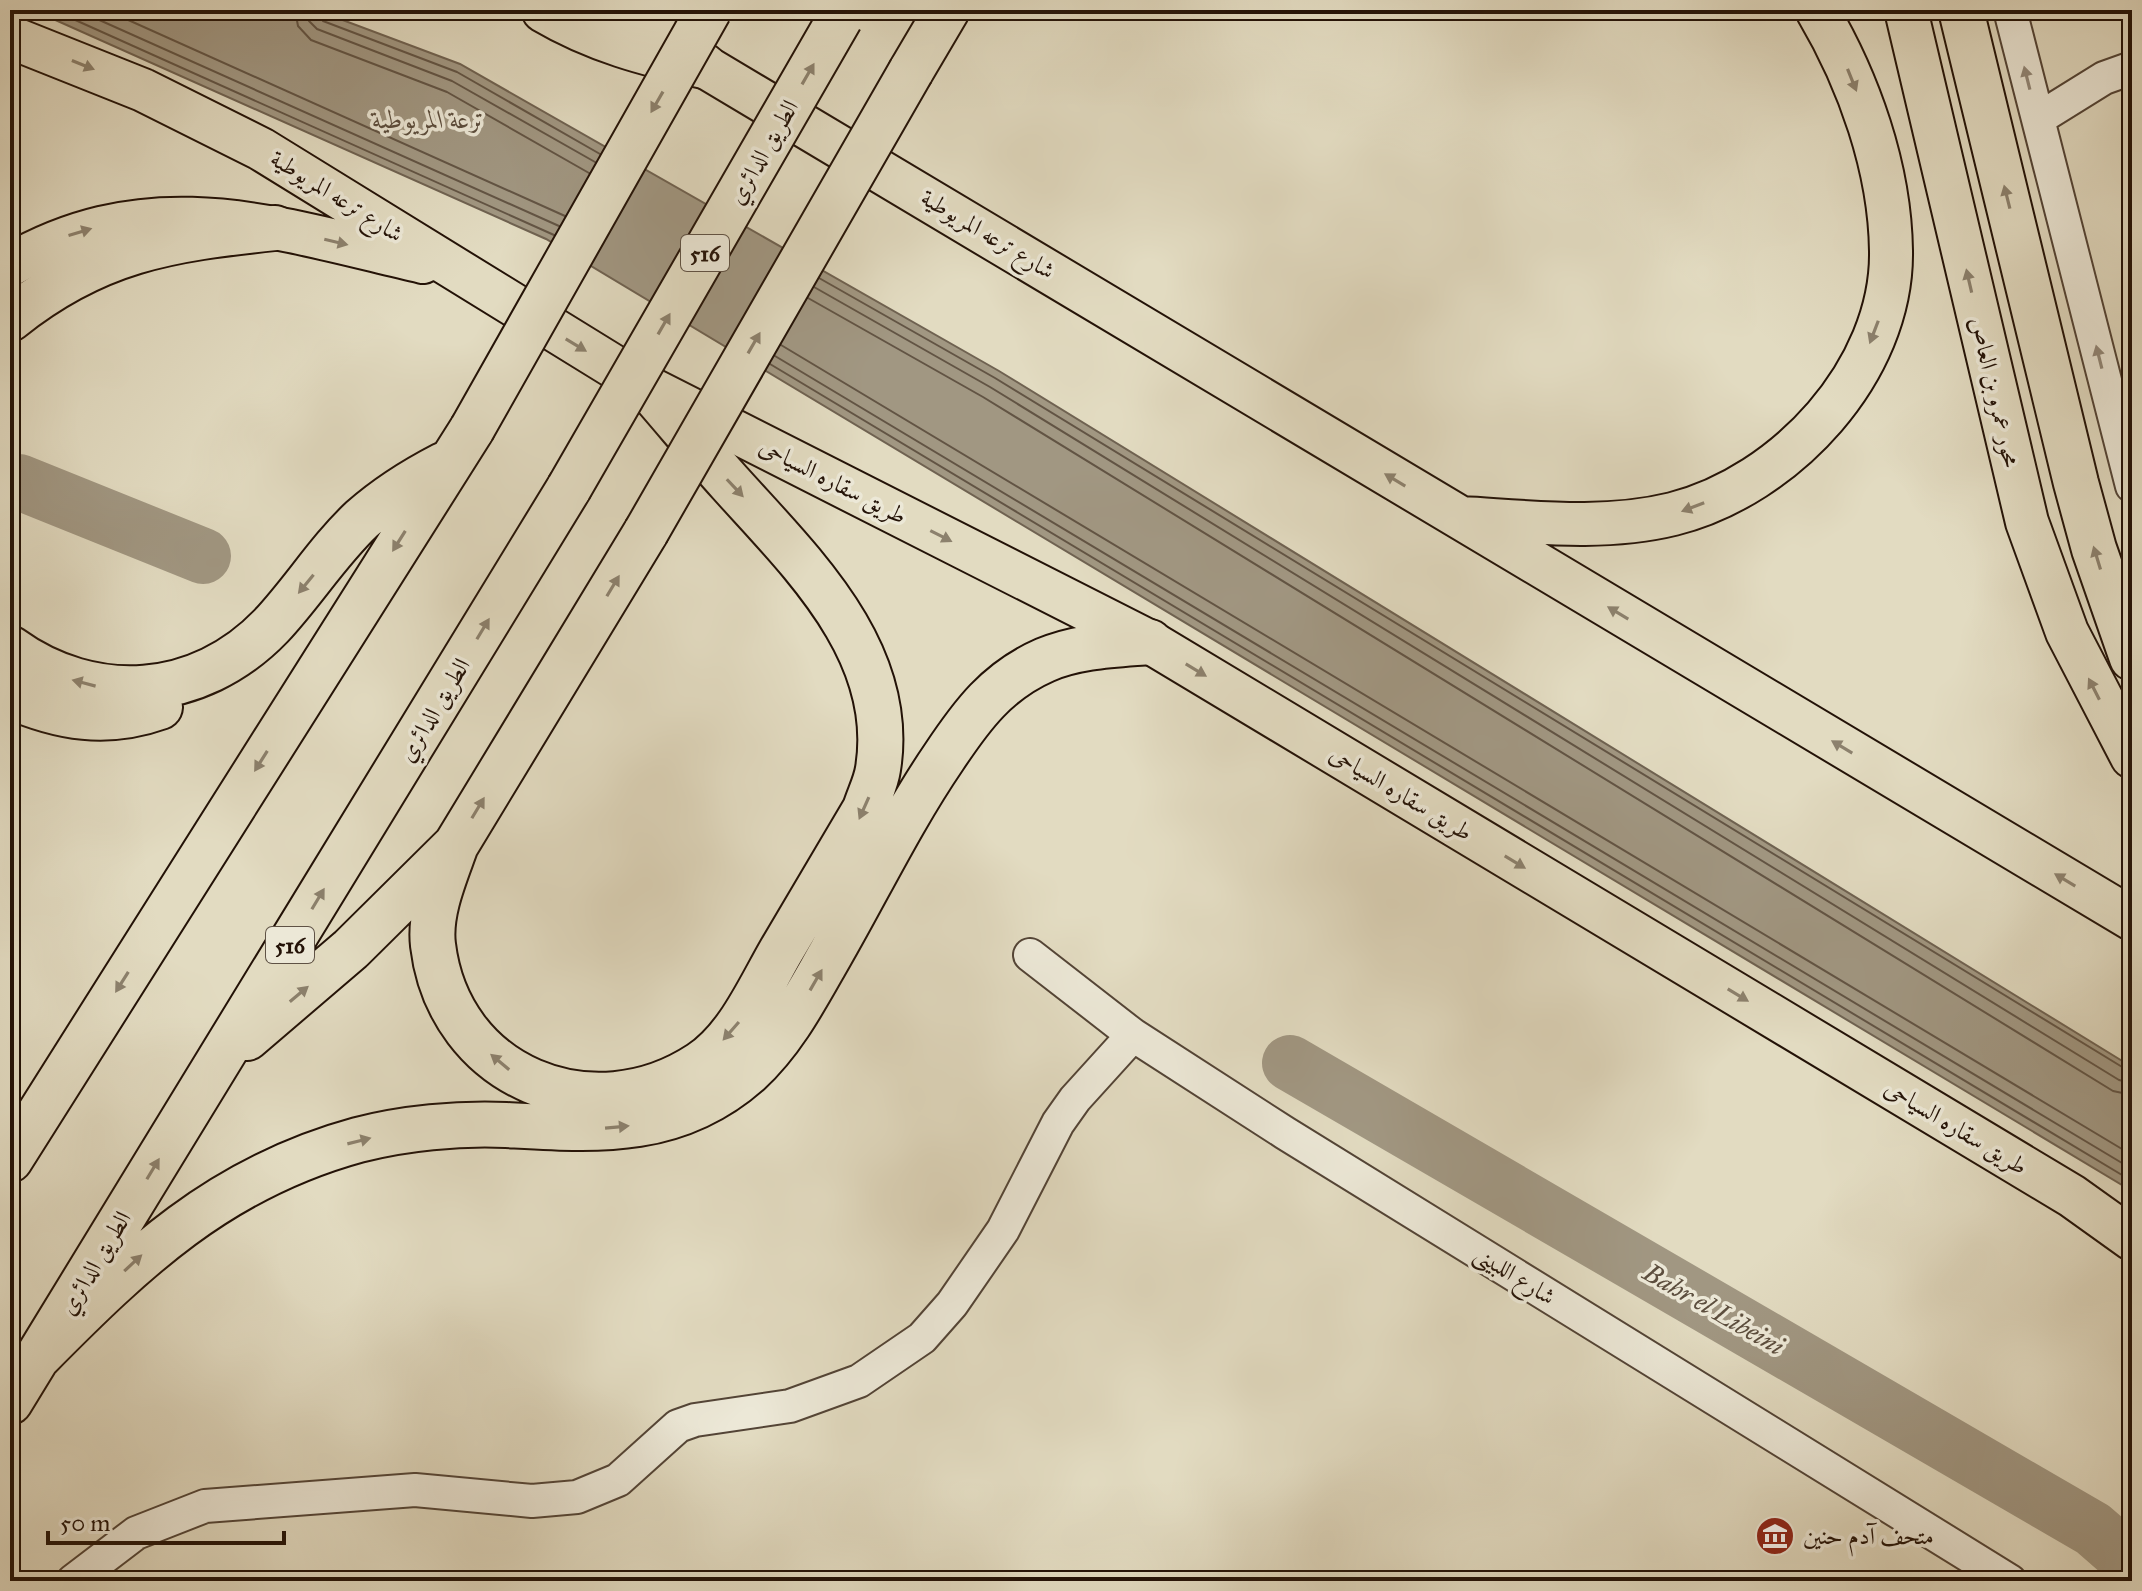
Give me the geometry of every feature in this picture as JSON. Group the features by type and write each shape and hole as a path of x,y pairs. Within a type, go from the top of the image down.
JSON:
{"highway":[{"path":"544,10 579,31 620,45 704,66"},
{"path":"10,1160 461,446 709,10"},
{"path":"647,387 780,536 846,620 864,662 876,703 880,733 878,770 865,809 738,1026 702,1063 657,1087 607,1097 556,1091 509,1070 471,1036 444,993 433,943 439,893 456,845 646,532 911,71 947,10"},
{"path":"1961,10 2080,496 2132,658"},
{"name":"الطريق الدائري","path":"10,1402 569,488 842,14"},
{"path":"10,319 49,290 102,262 168,241 275,228"},
{"path":"10,696 60,715 115,719 165,706 228,662 269,628 360,521 461,446"},
{"path":"37,1358 149,1248 200,1210 291,1163 359,1140 429,1128 504,1125 575,1131 650,1124 708,1101 750,1071 796,1015 916,798 975,710 1008,681 1047,659 1074,650 1150,642"},
{"path":"10,648 51,672 111,689 146,689 228,662"},
{"path":"218,1063 351,949 456,845"}],"main road":[{"name":"شارع ترعه المريوطية","path":"620,10 704,66 1069,282 1457,518"},
{"path":"1457,518 1598,523 1675,513 1723,495 1768,469 1807,436 1840,396 1866,352 1885,304 1891,253 1884,192 1866,117 1850,74 1817,10"},
{"name":"محور عمرو بن العاص","path":"1906,10 2027,522 2067,632 2132,757"},
{"name":"شارع ترعه المريوطية","path":"10,37 143,90 226,131 647,387"},
{"path":"10,265 49,242 118,222 188,217 275,228 456,270"},
{"name":"طريق سقاره السياحى","path":"647,387 1150,642 2072,1196 2132,1239"},
{"path":"1457,518 2132,919"}],"street":[{"path":"2010,10 2132,486"},
{"path":"2038,119 2104,78 2132,68"},
{"name":"شارع اللبينى","path":"1030,955 1133,1035 2010,1581"},
{"path":"73,1581 136,1533 205,1506 415,1490 532,1501 577,1497 618,1480 678,1426 695,1420 790,1406 859,1381 922,1338 952,1304 1003,1230 1058,1123 1075,1099 1133,1035"}],"water":[{"name":"ترعة المريوطية","path":"33,10 316,10 460,64 999,371 2132,1067 2132,1191 546,239"}],"waterway":[{"name":"Bahr el Libeini","path":"19,482 203,556"},
{"name":"Bahr el Libeini","path":"1290,1063 2093,1529 2132,1563"}],"place":[{"name":"متحف آدم حنين","path":"1775,1536"}]}
